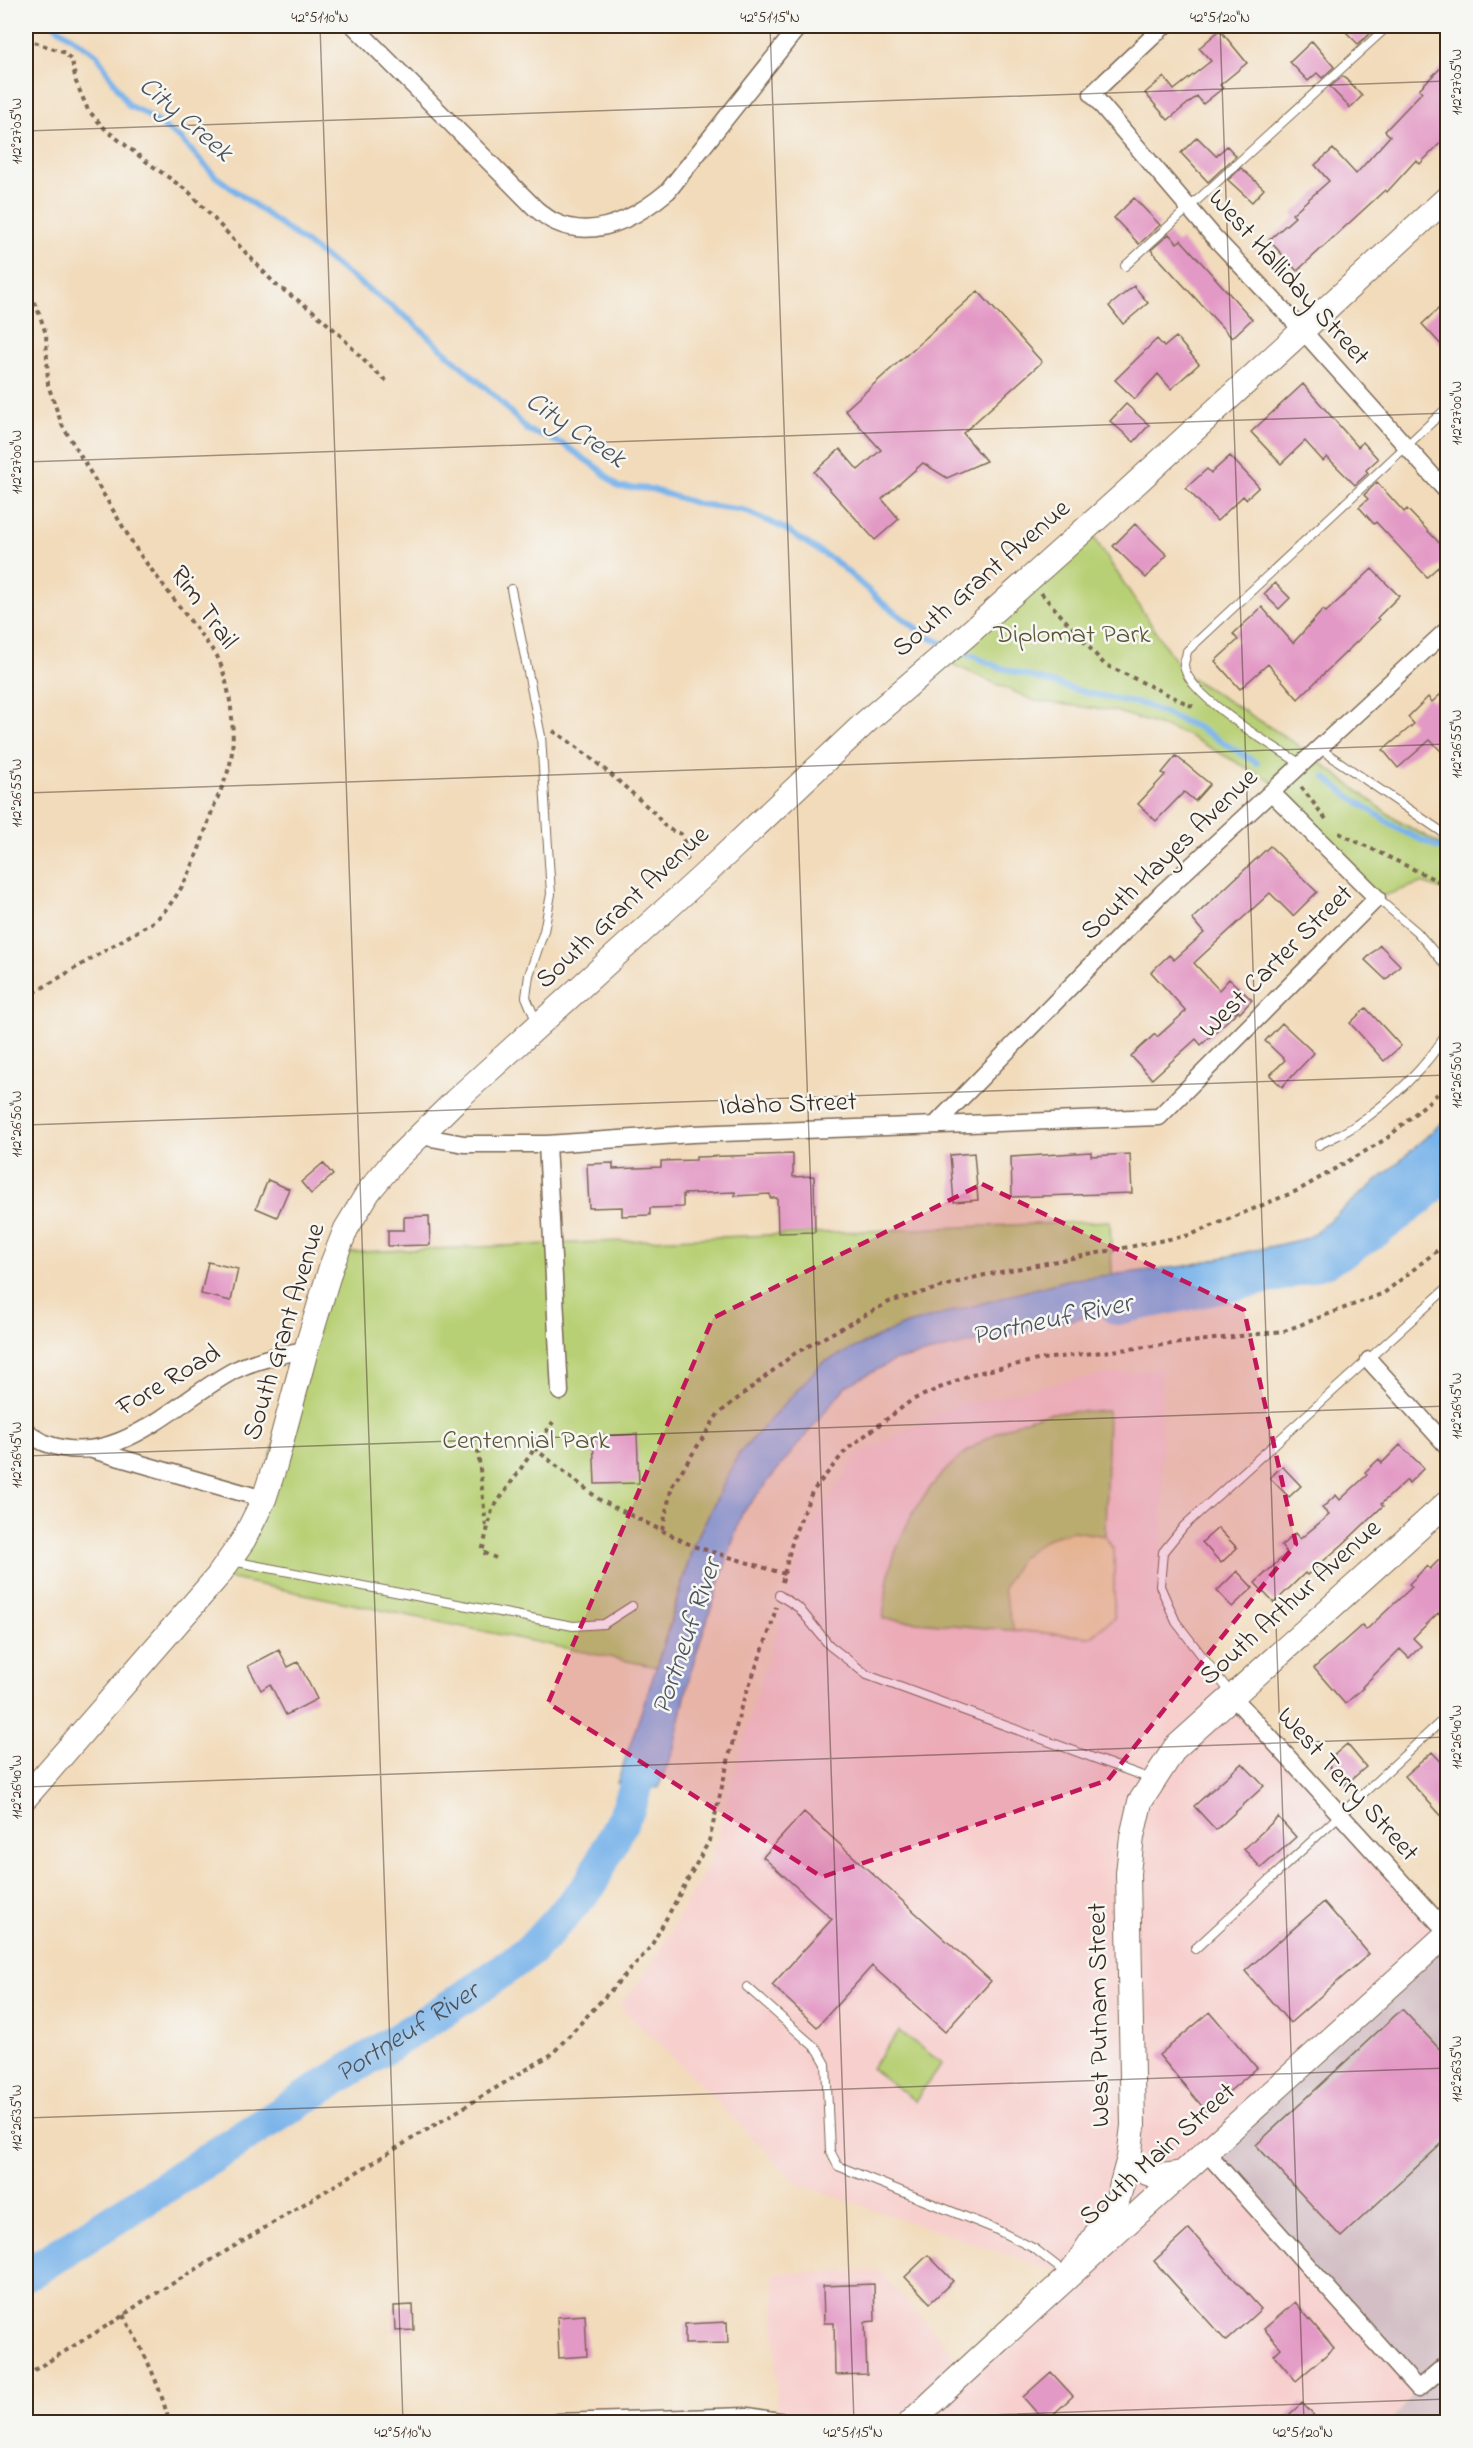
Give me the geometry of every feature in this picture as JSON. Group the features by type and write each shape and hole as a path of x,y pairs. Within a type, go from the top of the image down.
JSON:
{"street":[{"path":"354,26 535,208 554,222 574,227 600,228 625,221 645,210 668,191 799,26"},
{"name":"West Halliday Street","path":"1164,26 1092,94 1189,208 1448,493"},
{"name":"South Grant Avenue","path":"26,1797 218,1576 244,1539 264,1499 276,1465 306,1350 331,1267 346,1228 369,1191 455,1101 705,874 867,721 967,635 1448,197"},
{"name":"South Hayes Avenue","path":"935,1125 1162,893 1448,629"},
{"name":"West Carter Street","path":"1159,1117 1377,898 1271,792"},
{"name":"Idaho Street","path":"420,1136 464,1144 547,1144 692,1134 1159,1117"},
{"path":"547,1144 560,1392"},
{"name":"Fore Road","path":"26,1431 44,1443 68,1449 88,1449 116,1442 141,1431 234,1371 254,1361 306,1350"},
{"path":"1369,1360 1448,1447"},
{"path":"88,1449 264,1499"},
{"name":"South Arthur Avenue","path":"1175,1748 1448,1502"},
{"name":"West Terry Street","path":"1233,1697 1448,1933"},
{"name":"West Putnam Street","path":"1069,2276 1117,2202 1129,2158 1133,2126 1128,1873 1132,1837 1140,1802 1152,1780 1175,1748"},
{"name":"South Main Street","path":"911,2422 1448,1933"},
{"path":"1206,2151 1418,2389 1448,2363"},
{"path":"1129,2158 1139,2170 1148,2175 1165,2176 1182,2173"},
{"path":"558,2422 748,2416 785,2422"}],"lane":[{"path":"1125,266 1388,26"},
{"path":"1295,769 1194,686 1184,666 1188,651 1448,407"},
{"path":"511,589 538,721 551,894 544,931 529,975 526,998 538,1026"},
{"path":"1319,748 1448,836"},
{"path":"1377,898 1417,932 1448,968"},
{"path":"1319,1145 1356,1125 1405,1084 1437,1049 1448,1031"},
{"path":"1233,1697 1176,1622 1160,1586 1163,1552 1184,1526 1448,1287"},
{"path":"229,1560 573,1626 604,1624 632,1606"},
{"path":"779,1595 799,1608 830,1645 867,1675 1152,1780"},
{"path":"1195,1949 1448,1715"},
{"path":"747,1987 818,2050 826,2064 830,2151 838,2166 993,2228 1035,2248 1069,2276"}],"path":[{"path":"26,39 65,53 72,61 76,82 88,110 106,130 189,192 276,285 313,310 389,383"},
{"name":"Rim Trail","path":"26,286 46,334 48,385 62,425 138,552 217,656 225,674 232,733 230,763 191,872 172,904 156,920 32,994 26,1000"},
{"path":"1029,579 1104,664 1182,699 1201,711"},
{"path":"538,721 579,747 656,813 666,829 681,834 686,845 687,859 705,874"},
{"path":"1295,769 1308,794 1327,821"},
{"path":"1333,830 1448,886"},
{"path":"662,1530 672,1486 718,1414 794,1354 889,1302 980,1276 1190,1235 1299,1190 1386,1139 1441,1091 1448,1082"},
{"path":"26,2375 142,2302 552,2054 643,1956 650,1948 709,1842 741,1707 771,1627 794,1534 812,1492 847,1449 912,1400 972,1374 1042,1359 1284,1331 1384,1293 1448,1242"},
{"path":"496,1558 482,1552 492,1510 553,1422"},
{"path":"534,1448 600,1500 693,1546 784,1574"},
{"path":"478,1450 487,1532"},
{"path":"123,2315 148,2359 161,2389 169,2422"}],"highlighted area":[{"path":"982,1184 1244,1310 1296,1544 1108,1780 822,1877 548,1703 713,1318"}],"shaded area":[{"path":"1161,1368 1163,1552 1160,1586 1176,1622 1233,1697 1447,1933 1418,2389 1389,2422 777,2421 774,2273 880,2271 967,2370 1069,2276 798,2184 694,2078 619,2006 647,1972 710,1861 754,1703 808,1530 857,1455 953,1407 1069,1380"},
{"path":"1447,1933 1447,2422 1389,2422 1418,2390 1205,2151"}],"green space":[{"name":"Diplomat Park","path":"1087,527 1183,673 1289,739 1398,821 1447,848 1447,891 1421,883 1377,898 1271,792 1278,785 1185,734 1115,711 1035,701 938,658"},
{"name":"Centennial Park","path":"1110,1221 1112,1275 1067,1280 904,1325 822,1363 738,1455 693,1546 656,1667 218,1576 244,1539 336,1253"},
{"path":"1108,1411 1105,1536 1114,1551 1114,1618 1090,1637 883,1619 890,1569 897,1546 919,1504 948,1468 984,1440 1029,1419 1053,1413"},
{"path":"899,2031 942,2063 915,2101 871,2068"}],"sand":[{"path":"1073,1531 1105,1536 1114,1551 1114,1618 1090,1637 1014,1630 1003,1589 1021,1557 1049,1538"}],"water":[{"path":"1447,1118 1447,1166 1420,1198 1310,1265 893,1361 846,1386 742,1513 691,1670 673,1751 658,1788 617,1783 669,1630 693,1546 739,1454 822,1363 904,1325 1067,1280 1186,1266 1308,1238 1391,1169"}],"building":[{"path":"1340,26 1379,26 1358,44"},
{"path":"1220,30 1247,63 1220,85 1223,88 1203,104 1197,96 1168,120 1145,93 1164,77 1174,90 1211,61 1199,48"},
{"path":"1312,41 1334,67 1322,78 1317,73 1308,81 1290,62"},
{"path":"1448,61 1448,135 1420,164 1416,160 1387,192 1385,190 1297,271 1269,240 1295,217 1292,214 1329,181 1315,165 1333,149 1356,174 1390,136 1385,131 1422,92 1419,89"},
{"path":"1343,76 1362,96 1350,108 1330,87"},
{"path":"1197,137 1216,156 1227,146 1236,156 1208,182 1181,153"},
{"path":"1241,168 1264,189 1252,202 1228,180"},
{"path":"1134,198 1160,225 1139,244 1114,218"},
{"path":"1169,234 1177,243 1181,240 1252,319 1232,338 1151,250"},
{"path":"1134,286 1148,303 1123,324 1109,306"},
{"path":"978,291 1042,362 963,433 986,461 947,478 923,463 882,499 899,519 875,540 814,472 840,449 858,470 881,450 845,410"},
{"path":"1448,300 1448,352 1422,324"},
{"path":"1176,337 1199,364 1171,389 1158,374 1135,399 1115,380 1157,339 1164,347"},
{"path":"1303,384 1358,447 1363,442 1378,459 1355,485 1327,457 1323,461 1305,441 1281,464 1251,432"},
{"path":"1126,404 1149,425 1134,442 1110,421"},
{"path":"1230,456 1259,487 1246,499 1243,496 1217,521 1186,488 1207,469 1211,473"},
{"path":"1377,482 1404,512 1407,509 1448,552 1448,558 1427,577 1359,507 1368,499 1364,495"},
{"path":"1135,524 1167,555 1146,578 1113,546"},
{"path":"1372,569 1399,596 1377,618 1379,620 1298,699 1268,664 1240,689 1215,661 1238,640 1233,634 1262,607 1293,643 1323,610 1326,612"},
{"path":"1275,583 1290,598 1279,609 1264,594"},
{"path":"1448,688 1448,758 1430,740 1398,768 1383,750 1414,724 1408,717 1428,697 1432,702"},
{"path":"1176,756 1210,784 1195,801 1184,792 1156,821 1138,804 1165,775 1162,773"},
{"path":"1270,846 1317,892 1293,916 1270,893 1194,963 1219,990 1229,979 1252,1000 1240,1013 1238,1011 1201,1045 1196,1039 1152,1079 1131,1056 1155,1034 1157,1037 1186,1011 1151,972 1169,955 1174,960 1204,933 1192,919"},
{"path":"1380,945 1400,965 1386,980 1365,960"},
{"path":"1366,1008 1401,1046 1384,1061 1350,1023"},
{"path":"1282,1023 1314,1053 1282,1087 1270,1075 1285,1060 1265,1041"},
{"path":"1091,1152 1091,1156 1130,1154 1132,1193 1012,1197 1011,1157"},
{"path":"974,1153 978,1200 954,1202 950,1155"},
{"path":"793,1154 793,1177 814,1176 815,1232 778,1233 777,1198 770,1198 770,1194 735,1196 735,1192 683,1194 683,1207 650,1208 650,1215 622,1216 622,1207 589,1208 587,1164 613,1163 613,1169 661,1167 661,1161 696,1160 696,1157"},
{"path":"323,1163 333,1175 311,1194 301,1182"},
{"path":"268,1180 289,1189 277,1217 256,1208"},
{"path":"429,1216 430,1245 388,1246 388,1230 404,1230 404,1217"},
{"path":"208,1262 238,1269 231,1301 201,1294"},
{"path":"637,1434 639,1483 595,1484 593,1436"},
{"path":"1400,1445 1424,1468 1409,1483 1407,1480 1342,1545 1307,1575 1305,1573 1274,1603 1255,1583 1287,1553 1281,1546 1295,1533 1300,1539 1329,1515 1322,1508 1336,1495 1340,1500 1367,1475 1365,1472 1379,1459 1382,1463"},
{"path":"1282,1466 1301,1486 1289,1497 1270,1478"},
{"path":"1218,1528 1237,1548 1221,1563 1202,1542"},
{"path":"1448,1551 1448,1623 1438,1613 1413,1638 1421,1646 1409,1658 1400,1649 1345,1704 1314,1668 1362,1625 1366,1630 1412,1587 1409,1584 1427,1566 1430,1569"},
{"path":"1237,1571 1253,1588 1232,1607 1217,1591"},
{"path":"279,1650 288,1667 298,1662 317,1699 286,1715 270,1684 261,1690 248,1666"},
{"path":"1347,1744 1366,1767 1345,1785 1326,1762"},
{"path":"1432,1752 1448,1769 1448,1823 1405,1776"},
{"path":"1242,1763 1264,1786 1216,1830 1194,1806"},
{"path":"804,1812 991,1981 945,2032 872,1966 817,2027 772,1985 832,1919 763,1857"},
{"path":"1278,1817 1296,1837 1261,1868 1244,1849"},
{"path":"1324,1902 1369,1954 1290,2023 1245,1971"},
{"path":"1402,2009 1448,2058 1448,2138 1341,2237 1256,2145"},
{"path":"1210,2012 1257,2068 1206,2111 1159,2055"},
{"path":"1189,2229 1261,2309 1226,2341 1154,2261"},
{"path":"928,2255 953,2281 930,2303 905,2277"},
{"path":"874,2284 875,2321 865,2322 867,2374 835,2375 834,2323 824,2323 823,2286"},
{"path":"1295,2302 1334,2348 1296,2381 1274,2355 1281,2348 1264,2329"},
{"path":"413,2305 414,2330 395,2331 394,2306"},
{"path":"585,2315 587,2356 559,2358 557,2317"},
{"path":"727,2322 728,2343 685,2344 685,2324"},
{"path":"1051,2372 1073,2396 1045,2422 1023,2397"},
{"path":"1302,2403 1320,2422 1281,2422"}],"waterway":[{"name":"City Creek","path":"55,26 97,55 129,106 144,113 182,140 215,176 410,320 498,399 527,430 563,444 599,469 618,487 651,489 698,504 743,510 783,528 835,561 885,605 928,637 947,645"},
{"name":"City Creek","path":"959,650 998,667 1087,693 1145,705 1199,728 1257,763"},
{"name":"City Creek","path":"1325,777 1346,794 1402,831 1448,852"},
{"name":"Portneuf River","path":"1117,1308 1282,1274 1328,1260 1370,1235 1420,1198 1448,1170"},
{"name":"Portneuf River","path":"26,2275 474,1991 533,1948 590,1885 628,1809 652,1740"}]}
